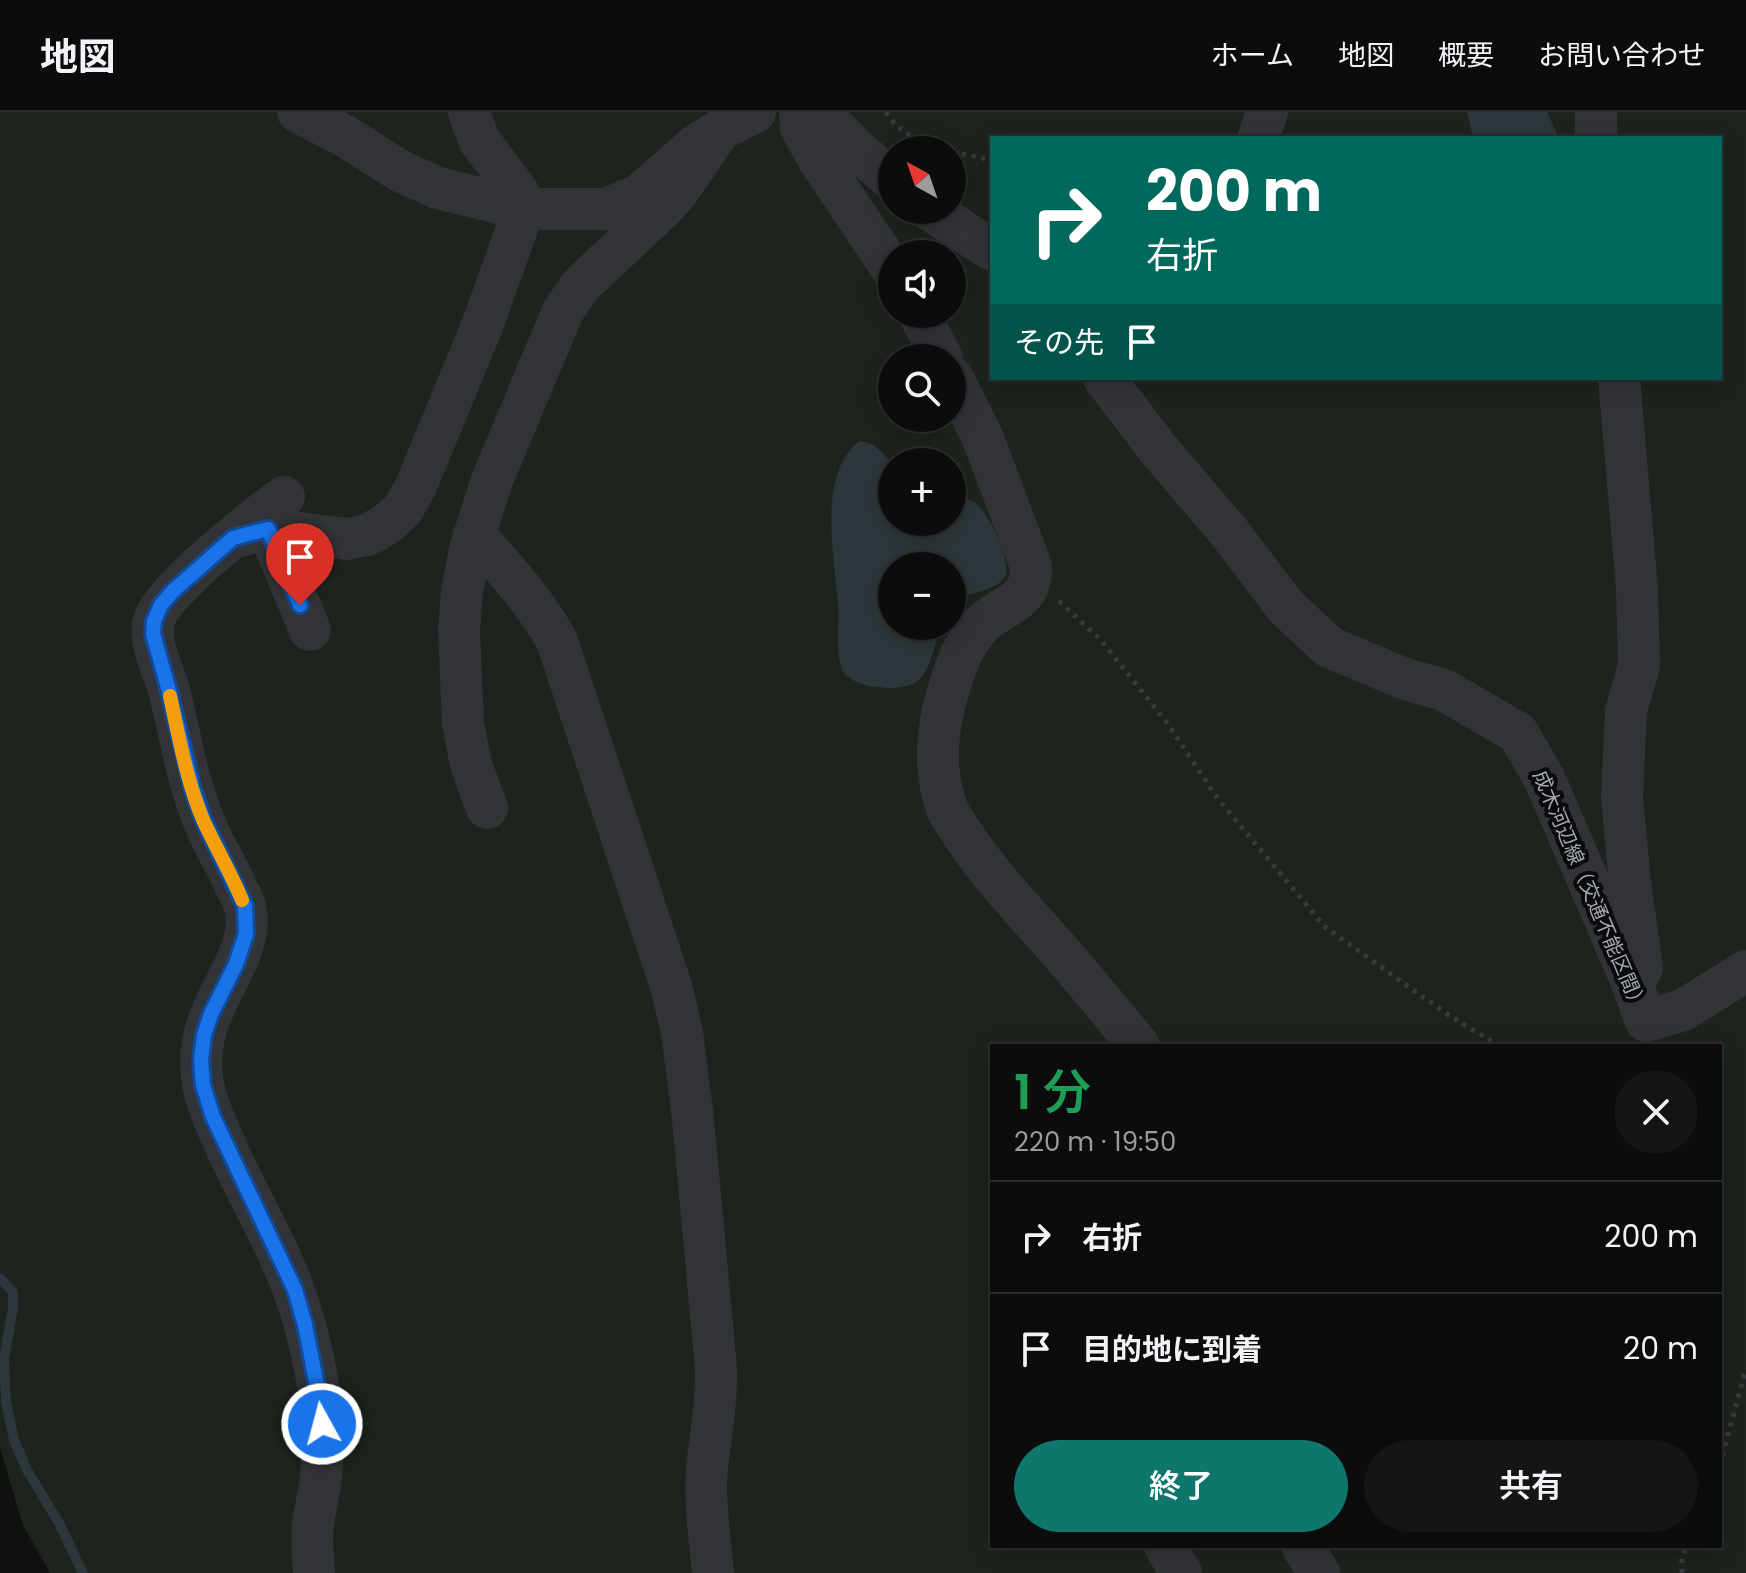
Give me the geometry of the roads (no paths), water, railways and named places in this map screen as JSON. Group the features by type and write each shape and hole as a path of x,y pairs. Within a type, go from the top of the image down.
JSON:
{"lane":[{"path":"298,112 345,136 400,171 438,188 524,209 606,209 639,195 695,146 737,121"},
{"path":"262,521 347,539 367,535 387,524 403,509 416,486 482,326 524,209 518,192 479,140 469,112"},
{"path":"800,112 801,128 819,160 878,248"},
{"path":"819,112 878,168"},
{"path":"1259,136 1267,112"},
{"path":"1596,112 1596,136"},
{"path":"487,808 471,765 463,723 459,630 462,591 474,534 492,480 563,311 582,284 677,193 737,121"},
{"path":"952,224 990,249"},
{"name":"成木河辺線（交通不能区間）","path":"1106,380 1286,607 1329,647 1405,679 1444,690 1518,733 1544,778 1642,1018 1683,1010 1746,971"},
{"path":"1619,380 1638,604 1639,666 1626,711 1622,797 1642,967 1642,1018"},
{"path":"966,405 982,436 1031,566 1032,581 1027,591 978,629 965,647 957,666 940,721 937,745 944,800 980,861 1137,1044"},
{"path":"262,521 310,630"},
{"path":"262,521 173,591 161,605 154,621 153,634 193,790 204,821 245,906 246,934 204,1035 201,1059 203,1085 219,1131 295,1290 305,1325 322,1424 321,1477 313,1527 314,1573"},
{"path":"474,534 523,590 557,641 671,986 682,1032 716,1368 717,1394 707,1470 713,1573"},
{"path":"1166,1548 1181,1573"},
{"path":"1303,1548 1319,1573"}],"waterway":[{"path":"0,1278 13,1292 4,1359 6,1402 14,1440 83,1573"}]}
